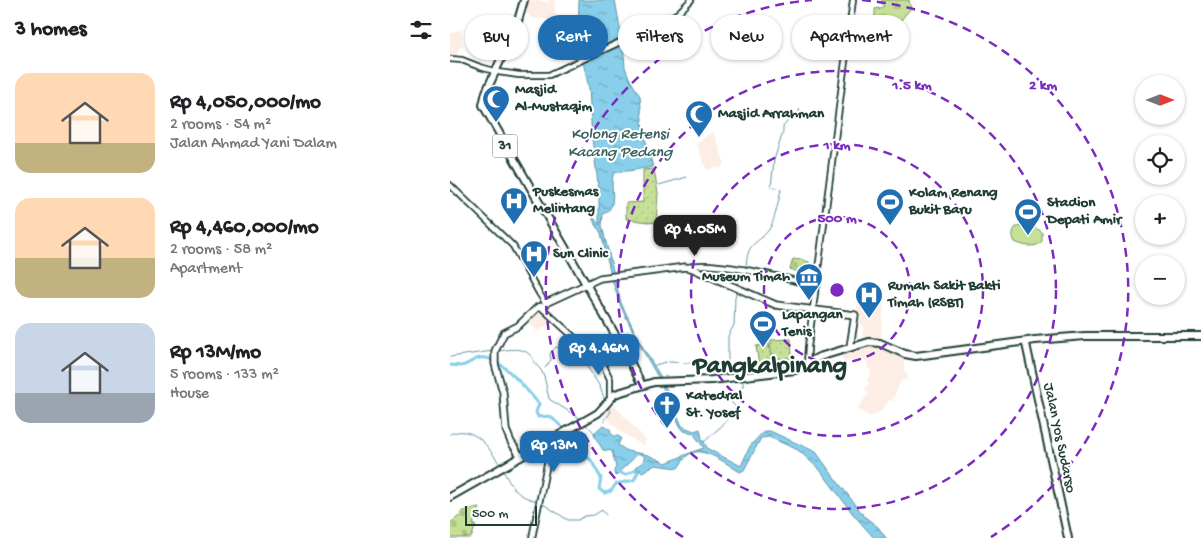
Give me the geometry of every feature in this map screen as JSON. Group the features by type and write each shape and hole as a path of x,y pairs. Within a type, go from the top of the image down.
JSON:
{"highway":[{"name":"31","path":"524,0 517,24 483,99 485,110 586,284"},
{"path":"586,284 642,386"},
{"path":"453,494 598,412 615,394 660,380 717,378 784,371 799,368 808,360 828,353 869,342 878,343 910,357 986,346 1090,336 1201,336"},
{"path":"850,346 874,341 888,344 909,354 920,355"},
{"name":"Jalan Yos Sudarso","path":"1028,343 1068,538"},
{"path":"602,408 610,396 617,392 642,386"}],"main road":[{"path":"450,59 462,60 495,72 517,75 549,75 666,20 680,11 691,0"},
{"path":"808,360 852,0"},
{"path":"450,185 513,246 545,306 606,368 610,379 610,396"},
{"path":"521,456 511,442 506,430 503,392 495,362 495,351 504,333 518,326 538,307 545,306 598,279 688,268 699,264 757,272 816,286"},
{"path":"688,268 773,304"},
{"path":"765,304 855,315 850,346"},
{"path":"532,538 552,439"}],"shaded area":[{"path":"526,0 538,0 548,3 549,0 554,0 556,15 538,15 538,19 530,18 530,15 523,12"},
{"path":"461,29 463,47 459,48 458,58 450,59 450,34"},
{"path":"713,131 725,164 719,169 717,167 707,170 696,144"},
{"name":"Rumah Sakit Bakti Timah (RSBT)","path":"859,295 873,295 884,302 881,339 863,339 863,324 855,323"},
{"path":"540,308 555,321 537,331 527,319"},
{"path":"874,343 904,354 904,368 905,374 907,374 907,381 902,379 892,401 889,400 881,411 871,417 857,409 869,393 865,390 872,370 868,369 867,361 864,359 843,362 841,351"},
{"path":"614,405 646,440 644,446 621,432 605,416 602,411"}],"green space":[{"path":"882,0 909,0 911,8 905,15 875,15 875,9 879,8 879,10 884,6 881,2"},
{"path":"654,169 658,193 656,223 626,219 626,203 643,202 643,170"},
{"name":"Stadion Depati Amir","path":"1025,223 1034,225 1034,227 1042,232 1042,241 1039,244 1029,246 1015,242 1014,230 1016,227 1024,226"},
{"path":"793,259 809,262 810,267 817,270 816,278 790,269"},
{"path":"791,339 792,358 772,359 770,340"},
{"path":"769,344 772,369 760,372 756,346"},
{"path":"480,508 473,524 476,525 471,538 450,538 450,523 461,515 461,512"}],"water":[{"name":"Kolong Retensi Kacang Pedang","path":"579,0 615,0 618,16 618,40 610,43 611,49 618,46 618,60 624,60 629,78 640,96 643,131 653,167 614,173 611,206 603,214 602,226 621,303 641,344 662,379 682,426 694,431 700,429 702,439 708,449 741,466 750,446 764,431 770,431 816,452 865,517 878,527 886,538 874,538 853,514 820,470 798,450 769,437 761,438 744,470 740,472 715,457 694,452 684,459 678,468 655,465 642,472 635,467 642,463 645,457 638,454 615,476 614,471 616,467 612,451 603,450 594,433 603,425 611,430 610,432 614,436 621,438 618,445 627,451 648,455 666,463 704,448 693,433 684,431 680,426 658,377 621,307 611,276 601,233 593,220 593,218 595,219 599,225 599,190 592,139 589,88 583,62 587,60 608,60 608,15 579,15"}],"waterway":[{"path":"798,113 800,109"},
{"path":"746,268 748,252 766,234 774,220 781,189 771,187 774,160 783,127 791,117 795,119 797,116"},
{"path":"659,185 687,177"},
{"path":"737,286 743,272"},
{"path":"728,365 728,336 734,325 737,290"},
{"path":"545,368 551,360 550,353 564,343 580,357"},
{"path":"497,351 522,350 533,359"},
{"path":"450,357 493,351"},
{"path":"450,365 462,366 480,358 496,362 512,375 539,404 536,412 538,417 550,416 591,460 601,478 599,489 604,493 611,491 616,484 634,480 638,472 635,470 625,475 619,472"},
{"path":"582,359 599,385 605,400"},
{"path":"533,361 544,376 549,399 581,419"},
{"path":"655,365 666,362"},
{"path":"669,362 732,365 740,370 741,374"},
{"path":"704,442 728,420 736,407 731,402 743,386 743,382"},
{"path":"607,417 611,412 609,408"},
{"path":"603,425 605,418"},
{"path":"584,423 588,427"},
{"path":"590,428 596,435"},
{"path":"450,434 466,432 480,439 500,465"},
{"path":"503,470 509,482 519,494 537,501"},
{"path":"540,502 568,520 578,520 585,516 594,515 602,510 606,515"}],"place":[{"name":"Masjid Al-Mustaqim","path":"496,123"},
{"name":"Masjid Arrahman","path":"699,138"},
{"name":"Puskesmas Melintang","path":"514,225"},
{"name":"Kolam Renang Bukit Baru","path":"890,226"},
{"name":"Stadion Depati Amir","path":"1028,236"},
{"name":"Sun Clinic","path":"534,278"},
{"name":"Museum Timah","path":"809,301"},
{"name":"Rumah Sakit Bakti Timah (RSBT)","path":"869,319"},
{"name":"Lapangan Tenis","path":"763,348"},
{"name":"Katedral St. Yosef","path":"667,429"}],"district":[{"name":"Pangkalpinang","path":"770,367"}]}
